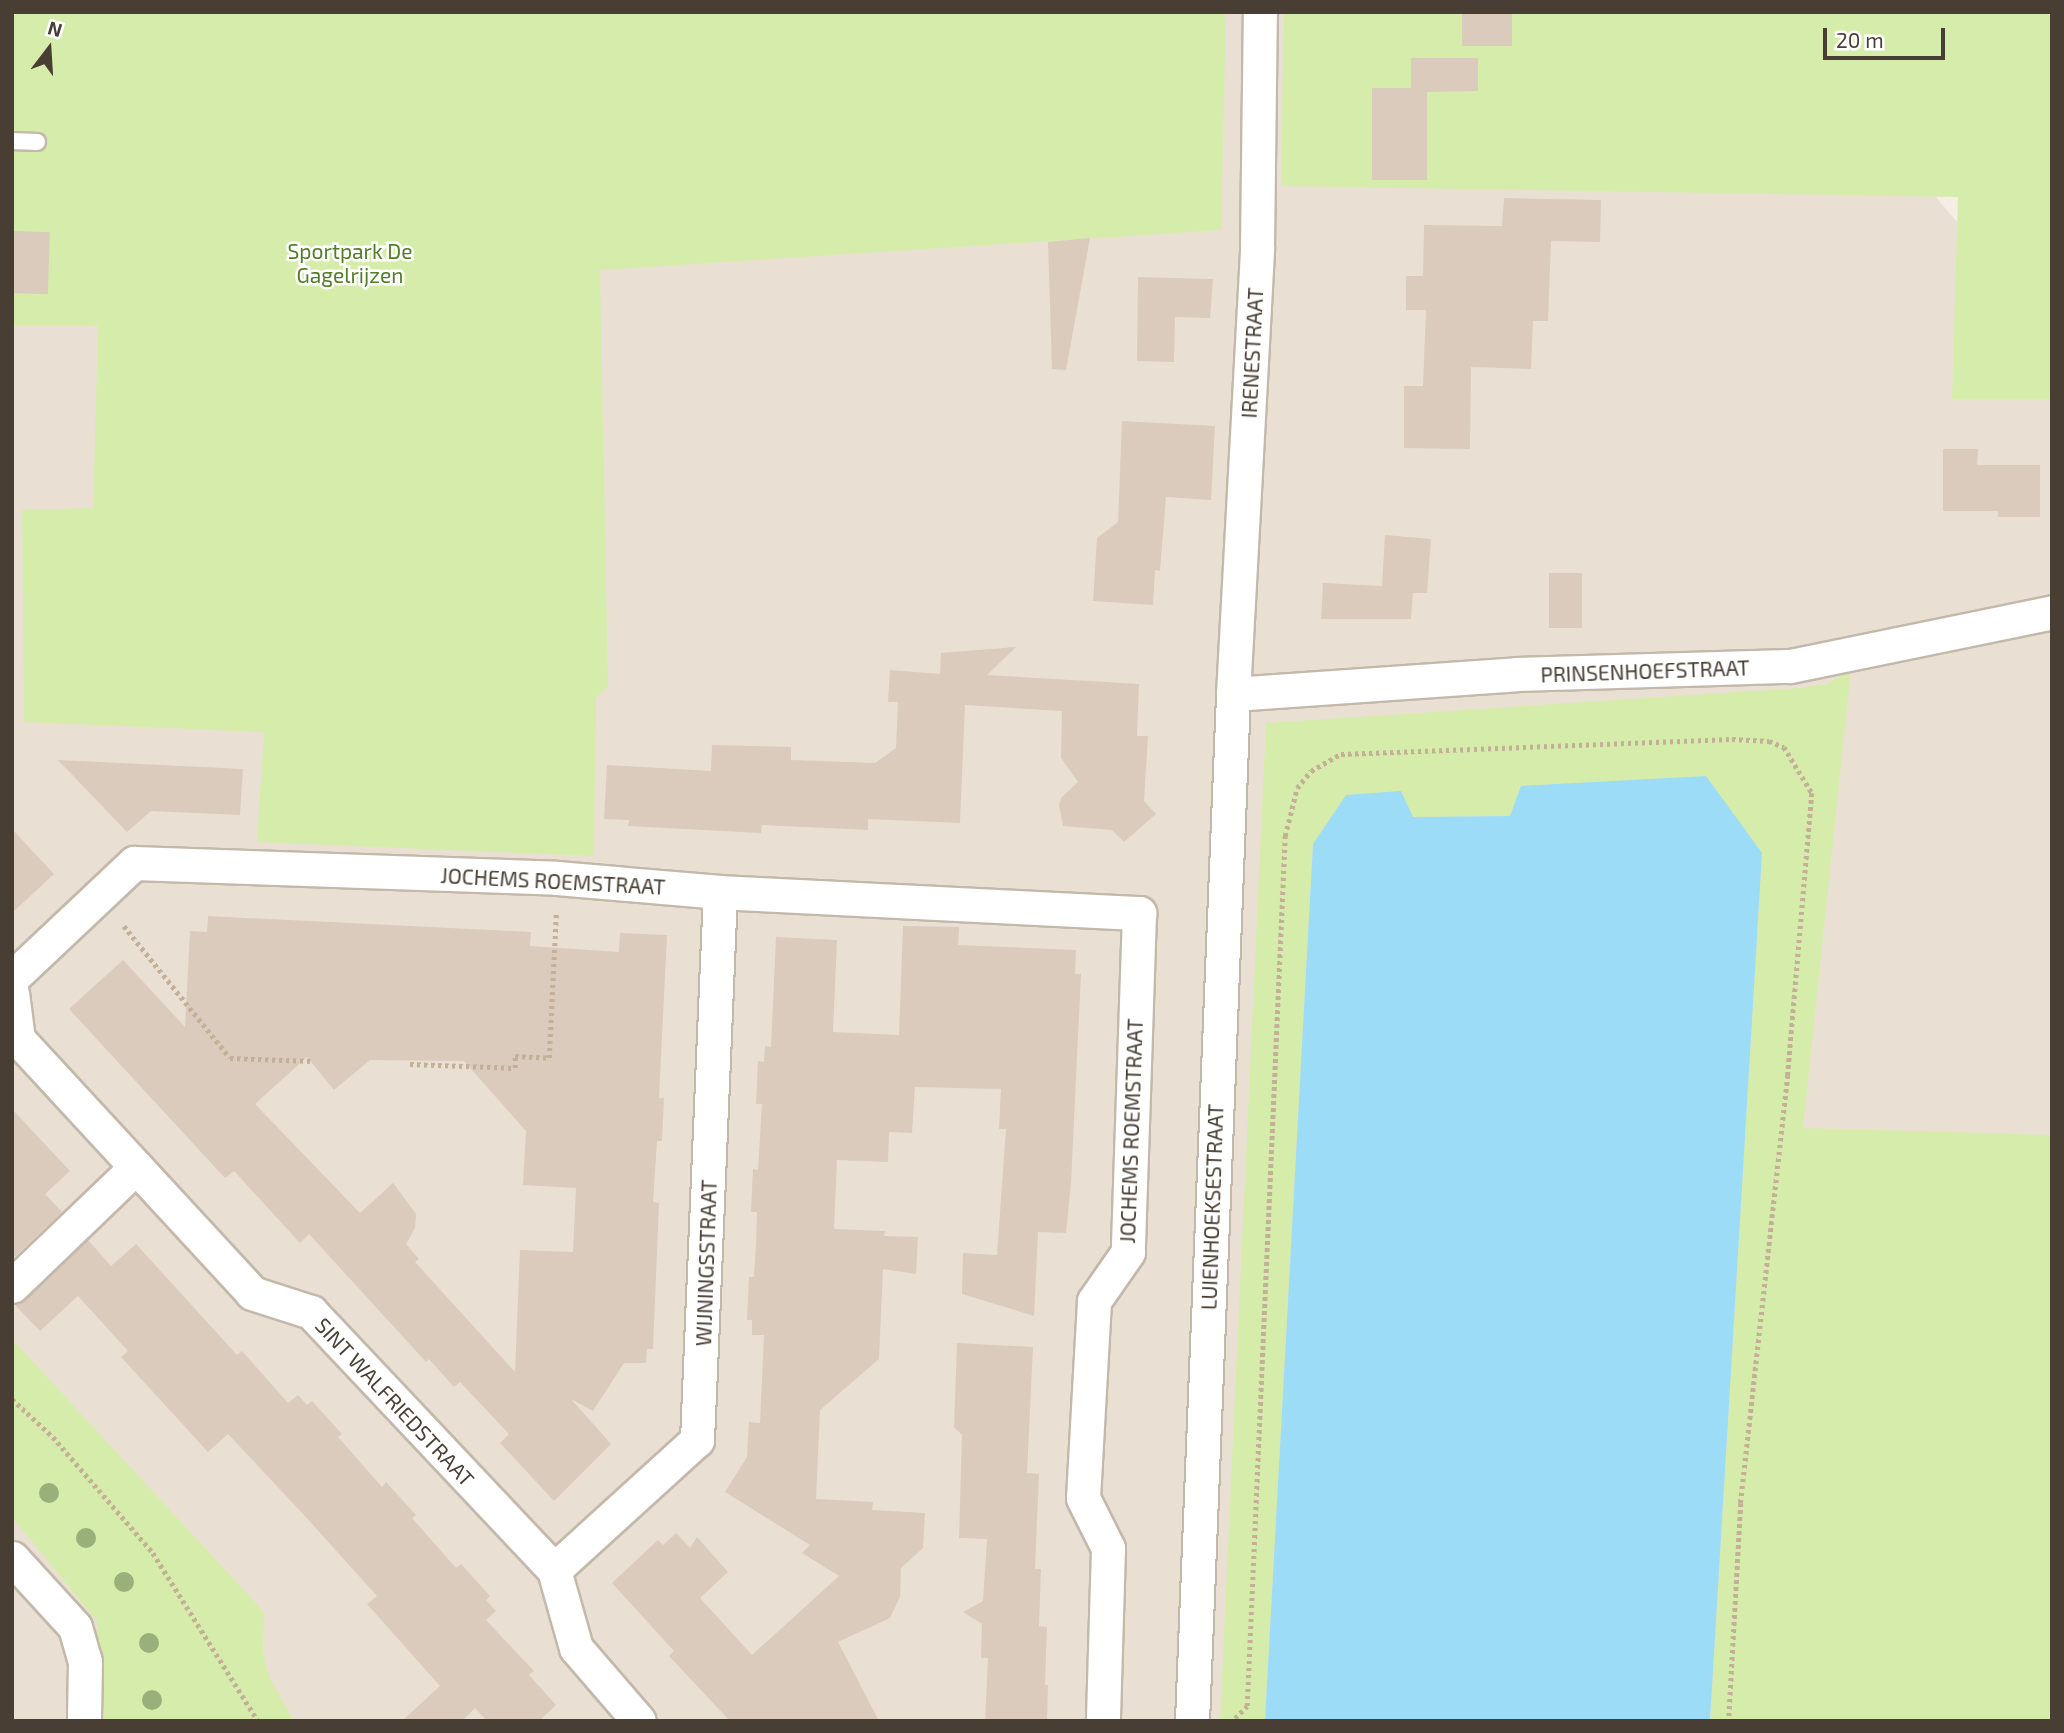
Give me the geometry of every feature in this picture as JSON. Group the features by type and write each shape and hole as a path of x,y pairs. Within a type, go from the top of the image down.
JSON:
{"street":[{"name":"IRENESTRAAT","path":"1233,694 1257,247 1260,12"},
{"name":"PRINSENHOEFSTRAAT","path":"1233,694 1516,674 1790,666 2052,612"},
{"name":"LUIENHOEKSESTRAAT","path":"1192,1721 1233,694"},
{"name":"JOCHEMS ROEMSTRAAT","path":"12,978 134,863 557,878 720,892 1139,913 1128,1252 1094,1301 1083,1498 1108,1548 1103,1721"},
{"name":"WIJNINGSSTRAAT","path":"554,1570 697,1440 720,892"},
{"name":"SINT WALFRIEDSTRAAT","path":"12,993 18,1040 252,1293 312,1312 554,1570 576,1648 639,1721"},
{"path":"12,1286 136,1167"},
{"path":"12,1558 75,1627 85,1661 84,1721"}],"lane":[{"path":"12,141 37,142"}],"path":[{"path":"1240,1721 1235,1718 1247,1706 1254,1593 1285,836 1297,788 1311,771 1341,754 1732,739 1769,741 1784,747 1812,793 1788,1075 1741,1503 1729,1721"},
{"path":"410,1064 515,1068 515,1056 550,1058 557,878"},
{"path":"99,895 230,1058 313,1061"},
{"path":"12,1399 53,1437 153,1553 258,1721"}],"shaded area":[{"path":"12,12 1762,12 1918,176 2052,334 2052,1693 1435,1721 12,1721"}],"green space":[{"name":"Sportpark De Gagelrijzen","path":"12,12 1226,12 1221,230 600,270 608,687 596,697 594,856 257,842 264,732 24,722 22,510 93,508 98,326 12,325"},
{"path":"1284,12 2052,12 2052,399 1952,399 1958,197 1281,186"},
{"path":"1851,669 1803,1128 2052,1135 2052,1721 1710,1721 1762,854 1522,786 1510,816 1413,817 1313,844 1265,1721 1220,1721 1266,723 1799,688 1827,684"},
{"path":"12,1339 264,1612 263,1651 269,1677 294,1721 99,1721 97,1621 12,1517"}],"water":[{"path":"1706,776 1762,853 1710,1721 1265,1721 1313,844 1346,795 1401,791 1413,817 1510,816 1521,786"}],"building":[{"path":"1462,12 1512,12 1512,46 1462,46"},
{"path":"1411,58 1478,58 1478,91 1427,92 1427,180 1372,180 1372,88 1411,88"},
{"path":"1504,198 1601,200 1600,242 1551,241 1548,321 1533,321 1531,369 1471,367 1470,449 1404,448 1404,386 1423,386 1426,310 1406,310 1406,276 1423,276 1424,225 1502,226"},
{"path":"12,231 50,232 48,294 12,293"},
{"path":"1090,238 1066,370 1052,369 1048,242"},
{"path":"1138,277 1213,279 1210,318 1175,317 1174,362 1137,361"},
{"path":"1122,421 1215,426 1211,500 1166,497 1160,571 1155,570 1153,605 1093,601 1097,538 1118,522"},
{"path":"1943,449 1978,449 1977,465 2040,465 2040,517 1998,517 1998,511 1943,511"},
{"path":"1385,535 1431,539 1427,593 1413,593 1411,619 1321,619 1323,583 1382,586"},
{"path":"1549,573 1582,573 1582,628 1549,628"},
{"path":"1016,647 987,675 1139,684 1137,736 1148,736 1144,801 1156,814 1124,842 1112,830 1063,826 1059,805 1061,798 1078,782 1061,758 1062,711 965,705 960,823 868,819 868,830 762,825 761,833 628,826 629,820 604,819 607,765 711,771 712,745 791,747 791,760 875,763 896,748 898,702 888,702 890,670 940,674 941,653"},
{"path":"58,760 243,769 240,815 151,811 127,832"},
{"path":"12,829 54,874 12,913"},
{"path":"208,916 531,932 530,946 619,952 620,933 667,935 659,1098 664,1098 662,1141 657,1141 653,1202 659,1203 653,1349 647,1349 646,1363 624,1363 593,1411 571,1399 611,1444 554,1501 500,1443 509,1434 460,1382 454,1387 429,1359 426,1362 309,1234 300,1243 234,1171 225,1178 69,1009 123,960 185,1027 190,931 207,932","holes":["307,1057 334,1090 370,1060 464,1061 526,1131 523,1185 576,1188 573,1252 520,1250 515,1372 415,1262 419,1259 406,1244 415,1228 416,1214 393,1183 360,1213 255,1104"]},
{"path":"903,926 959,927 958,945 1076,950 1075,974 1081,974 1071,1183 1066,1233 1038,1232 1034,1316 962,1294 963,1253 997,1255 1006,1129 999,1129 1001,1089 915,1087 912,1133 889,1132 888,1162 837,1160 834,1229 885,1231 884,1236 918,1237 916,1274 883,1269 879,1359 820,1410 816,1499 873,1502 872,1510 925,1513 923,1548 901,1568 900,1597 890,1618 838,1642 879,1721 730,1721 669,1656 674,1651 612,1583 658,1540 663,1545 676,1533 690,1548 697,1537 728,1572 700,1598 752,1655 839,1576 802,1553 810,1545 725,1492 747,1457 749,1422 760,1423 764,1335 752,1335 752,1320 747,1320 749,1277 754,1277 756,1243 757,1212 751,1212 753,1169 758,1170 762,1104 756,1104 758,1061 764,1062 765,1046 771,1047 776,937 837,940 833,1032 899,1035"},
{"path":"12,1109 70,1171 45,1194 62,1212 12,1259"},
{"path":"88,1240 111,1266 136,1244 237,1355 242,1351 288,1403 298,1395 307,1405 312,1401 342,1434 338,1437 382,1487 386,1482 416,1515 412,1518 456,1568 461,1564 490,1596 486,1600 496,1611 486,1620 534,1671 529,1675 556,1705 539,1721 487,1721 475,1708 462,1721 402,1721 440,1686 367,1604 377,1596 303,1514 228,1434 208,1452 121,1357 128,1351 78,1296 40,1331 15,1305 25,1300"},
{"path":"957,1343 1033,1347 1027,1473 1039,1474 1035,1569 1041,1569 1039,1626 1047,1627 1047,1721 985,1721 988,1658 981,1658 982,1624 963,1612 983,1601 987,1539 959,1538 962,1435 954,1427"}]}
